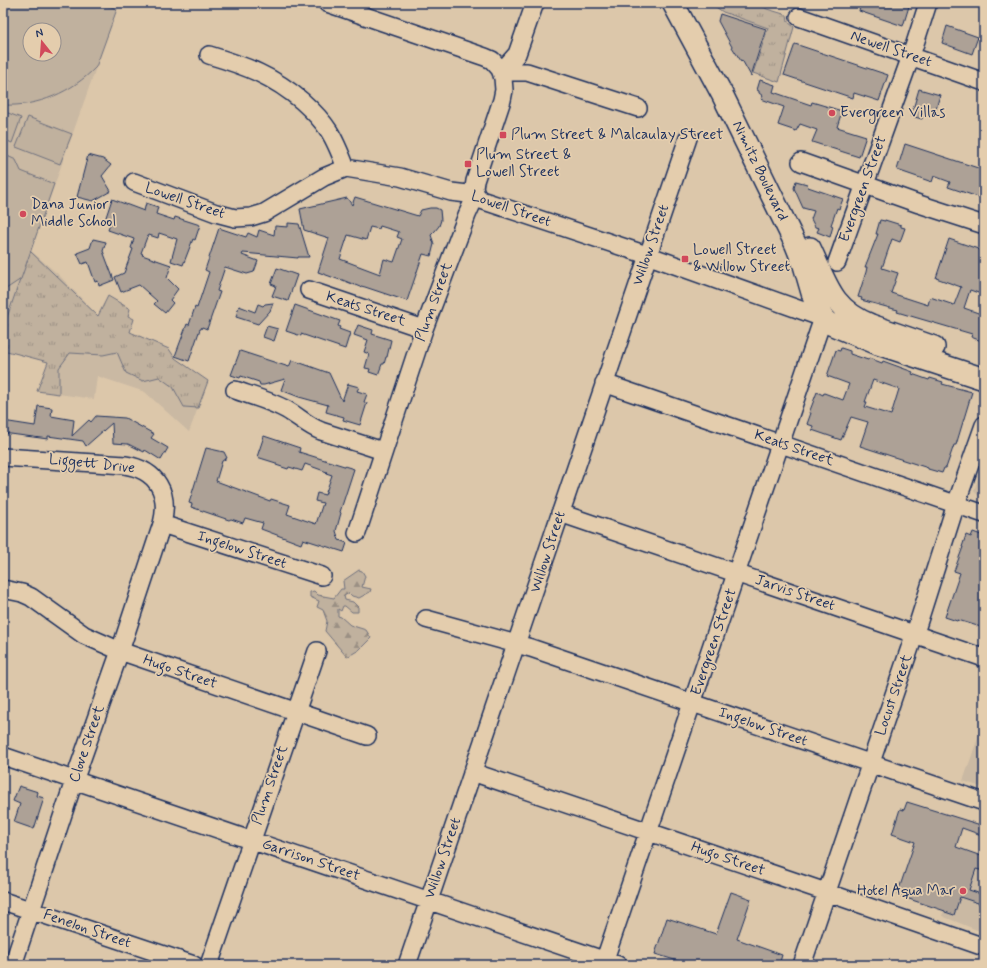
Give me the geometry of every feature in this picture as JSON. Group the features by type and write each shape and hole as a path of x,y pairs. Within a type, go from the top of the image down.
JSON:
{"main road":[{"name":"Nimitz Boulevard","path":"673,3 722,94 796,245 804,265 814,303 823,318 831,326 984,379"},
{"name":"Nimitz Boulevard","path":"689,3 715,50 828,290 837,302 848,313 861,321 984,364"},
{"path":"823,318 871,325"}],"street":[{"path":"327,3 350,7 485,57 494,62 501,72"},
{"path":"501,72 517,54 535,3"},
{"name":"Evergreen Street","path":"837,262 911,56 928,3"},
{"name":"Newell Street","path":"799,17 984,82"},
{"path":"209,55 265,75 296,96 327,127 346,168"},
{"path":"501,72 527,72 638,108"},
{"name":"Plum Street","path":"357,533 424,329 476,195 474,188 475,181 503,96 504,84 501,72"},
{"name":"Willow Street","path":"407,965 688,138"},
{"path":"801,162 919,204 984,225"},
{"name":"Lowell Street","path":"134,182 216,213 235,218 244,218 258,216 272,210 324,176 346,168 400,177 450,192 476,195 481,200 647,255 823,318"},
{"name":"Keats Street","path":"309,290 424,329"},
{"name":"Evergreen Street","path":"609,964 649,832 823,318"},
{"name":"Keats Street","path":"604,383 984,514"},
{"path":"235,390 276,405 288,411 311,427 383,451"},
{"name":"Locust Street","path":"802,965 915,634 956,504 984,425"},
{"name":"Liggett Drive","path":"3,457 125,465 142,470 153,477 162,491 165,508 162,524"},
{"name":"Jarvis Street","path":"560,513 984,658"},
{"name":"Ingelow Street","path":"162,524 322,576"},
{"name":"Clove Street","path":"13,965 162,524"},
{"name":"Hugo Street","path":"3,589 22,593 32,598 84,635 120,651 368,736"},
{"name":"Ingelow Street","path":"426,619 516,645 693,703 984,802"},
{"name":"Plum Street","path":"209,965 316,651"},
{"name":"Garrison Street","path":"3,756 609,964"},
{"name":"Hugo Street","path":"472,772 984,947"},
{"name":"Fenelon Street","path":"3,901 194,965"}],"shaded area":[{"name":"Dana Junior Middle School","path":"3,3 119,3 31,251 59,275 98,316 108,296 130,309 128,316 134,319 130,332 169,349 175,358 208,381 189,432 145,392 97,376 94,399 37,391 48,362 3,350"},
{"path":"984,460 984,502 974,491"},
{"path":"981,729 984,730 984,788 963,781"},
{"path":"960,863 984,871 984,931 982,932 942,916"}],"green space":[{"path":"3,3 100,3 117,9 96,67 87,76 65,91 54,96 16,105 3,105"},
{"path":"710,3 757,3 767,9 787,15 788,22 794,27 779,82 753,73 768,28 723,12"},
{"path":"3,111 21,118 12,143 3,139"},
{"path":"28,117 72,134 60,164 16,147"},
{"path":"3,154 16,160 21,171 54,184 21,279 3,291"},
{"path":"30,251 98,316 108,296 130,309 128,316 134,319 130,332 169,349 175,358 208,381 198,408 184,407 173,387 159,377 143,381 126,373 117,352 103,355 70,353 59,368 59,394 37,391 48,362 3,350 3,329"},
{"path":"359,570 362,571 365,576 362,587 371,589 370,592 359,598 352,596 349,593 344,596 345,600 353,602 358,607 358,612 352,612 343,606 341,611 338,609 338,616 350,625 366,630 371,638 359,650 347,657 325,631 327,621 323,610 317,607 319,601 310,597 310,592 314,591 318,595 334,598 341,589 344,589 343,581"}],"building":[{"path":"861,3 910,3 903,26 859,11"},
{"path":"720,14 766,29 751,76 742,60 741,61 732,47 718,21"},
{"path":"947,26 978,37 972,54 942,43"},
{"path":"795,44 888,75 879,101 854,93 853,98 784,75"},
{"path":"760,80 775,85 773,92 811,105 812,102 842,111 837,127 866,136 859,157 812,142 817,130 800,124 796,131 778,125 784,107 761,99 763,96 757,90"},
{"path":"919,89 940,95 935,112 925,109 922,119 911,116"},
{"path":"905,144 984,170 984,199 948,187 950,182 934,176 932,182 897,170"},
{"path":"88,155 103,159 111,165 102,176 111,191 93,201 77,197"},
{"path":"796,181 807,184 808,187 843,199 839,209 837,208 831,225 833,226 830,237 817,232 819,228 815,227 811,219 814,211 803,208 794,188"},
{"path":"355,197 418,216 421,210 436,208 440,210 441,220 439,226 431,235 434,244 431,256 423,254 407,301 365,287 360,287 318,272 329,238 304,230 300,209 347,198 352,205","holes":["380,226 399,232 397,237 402,239 394,262 384,259 380,274 340,259 348,235 366,240 370,227 379,229"]},
{"path":"112,199 144,211 146,203 158,207 156,214 174,220 175,217 200,225 195,240 193,239 183,265 171,261 177,239 159,233 158,238 149,235 147,237 141,253 143,254 142,255 171,265 167,278 178,289 170,300 173,303 165,313 154,304 157,301 139,285 121,292 115,277 124,273 133,249 131,248 134,239 108,230 111,222 105,220"},
{"path":"880,220 901,225 901,227 905,228 900,242 892,239 882,268 898,273 891,293 928,305 930,297 954,305 961,287 936,278 949,239 984,251 984,295 970,290 964,308 984,315 984,342 971,337 972,334 897,312 898,310 861,300 862,298 858,297 866,272 867,267 865,267 878,234 876,234"},
{"path":"288,223 299,224 309,257 298,258 243,253 242,255 258,261 254,272 247,274 225,267 217,291 220,292 207,329 202,327 200,329 189,361 175,356 187,324 189,325 195,307 197,308 209,272 205,270 219,228 246,237 248,233 257,237 259,230 274,235 275,226 288,227"},
{"path":"93,239 106,242 103,251 114,280 99,286 98,281 95,282 88,262 82,264 77,253 90,248"},
{"path":"277,268 297,275 288,301 272,296 276,286 271,284"},
{"path":"273,303 270,311 258,324 236,317 239,306 255,312 258,304 263,306 265,304"},
{"path":"295,305 340,321 338,326 340,327 339,329 350,333 345,349 301,334 301,336 286,331"},
{"path":"358,325 373,330 372,334 391,340 387,357 384,364 382,364 378,375 369,372 370,369 365,368 369,354 364,352 368,340 354,335"},
{"path":"267,326 278,329 274,341 263,337"},
{"path":"841,348 850,351 850,354 868,360 869,358 882,363 883,361 913,372 912,374 929,380 930,378 943,382 942,384 972,392 956,445 954,445 946,468 944,468 942,473 860,446 868,422 851,417 841,440 812,430 813,426 807,424 811,413 809,413 817,392 843,400 849,384 827,376 836,350 840,351","holes":["873,380 899,389 891,415 865,407 867,402 865,402"]},
{"path":"240,351 289,367 292,360 329,373 342,401 348,384 359,387 357,391 367,394 364,402 367,403 360,425 343,420 344,417 326,412 328,405 281,390 285,379 260,385 259,382 241,376 240,378 231,375"},
{"path":"38,406 52,408 51,416 74,420 72,436 89,420 91,422 96,416 125,418 154,434 151,438 168,448 161,460 145,450 144,452 128,444 113,443 112,423 86,446 83,441 48,436 48,439 3,433 3,421 35,426"},
{"path":"264,436 300,448 299,452 354,469 340,512 336,531 339,540 347,543 344,552 303,539 301,544 261,529 263,523 245,518 243,523 231,519 229,520 191,507 192,504 189,503 206,448 224,452 227,458 222,461 216,481 270,501 271,499 290,505 287,514 316,524 323,503 315,501 317,493 325,495 332,475 305,464 302,471 289,467 288,469 276,465 276,463 257,457"},
{"path":"973,532 984,536 984,628 945,617 960,573 954,571 966,535 971,537"},
{"path":"19,786 38,792 37,796 44,798 34,829 14,822 20,804 13,801"},
{"path":"907,802 984,826 984,836 962,828 956,847 984,857 984,871 976,869 969,890 984,895 984,905 960,897 954,915 897,895 915,842 892,834 900,809 904,810"},
{"path":"731,892 751,899 737,939 782,955 779,965 691,965 655,954 667,918 716,934"}],"place":[{"name":"Evergreen Villas","path":"832,113"},
{"name":"Plum Street & Malcaulay Street","path":"503,135"},
{"name":"Plum Street & Lowell Street","path":"468,164"},
{"name":"Dana Junior Middle School","path":"23,214"},
{"name":"Lowell Street & Willow Street","path":"685,259"},
{"name":"Hotel Aqua Mar","path":"963,891"}]}
